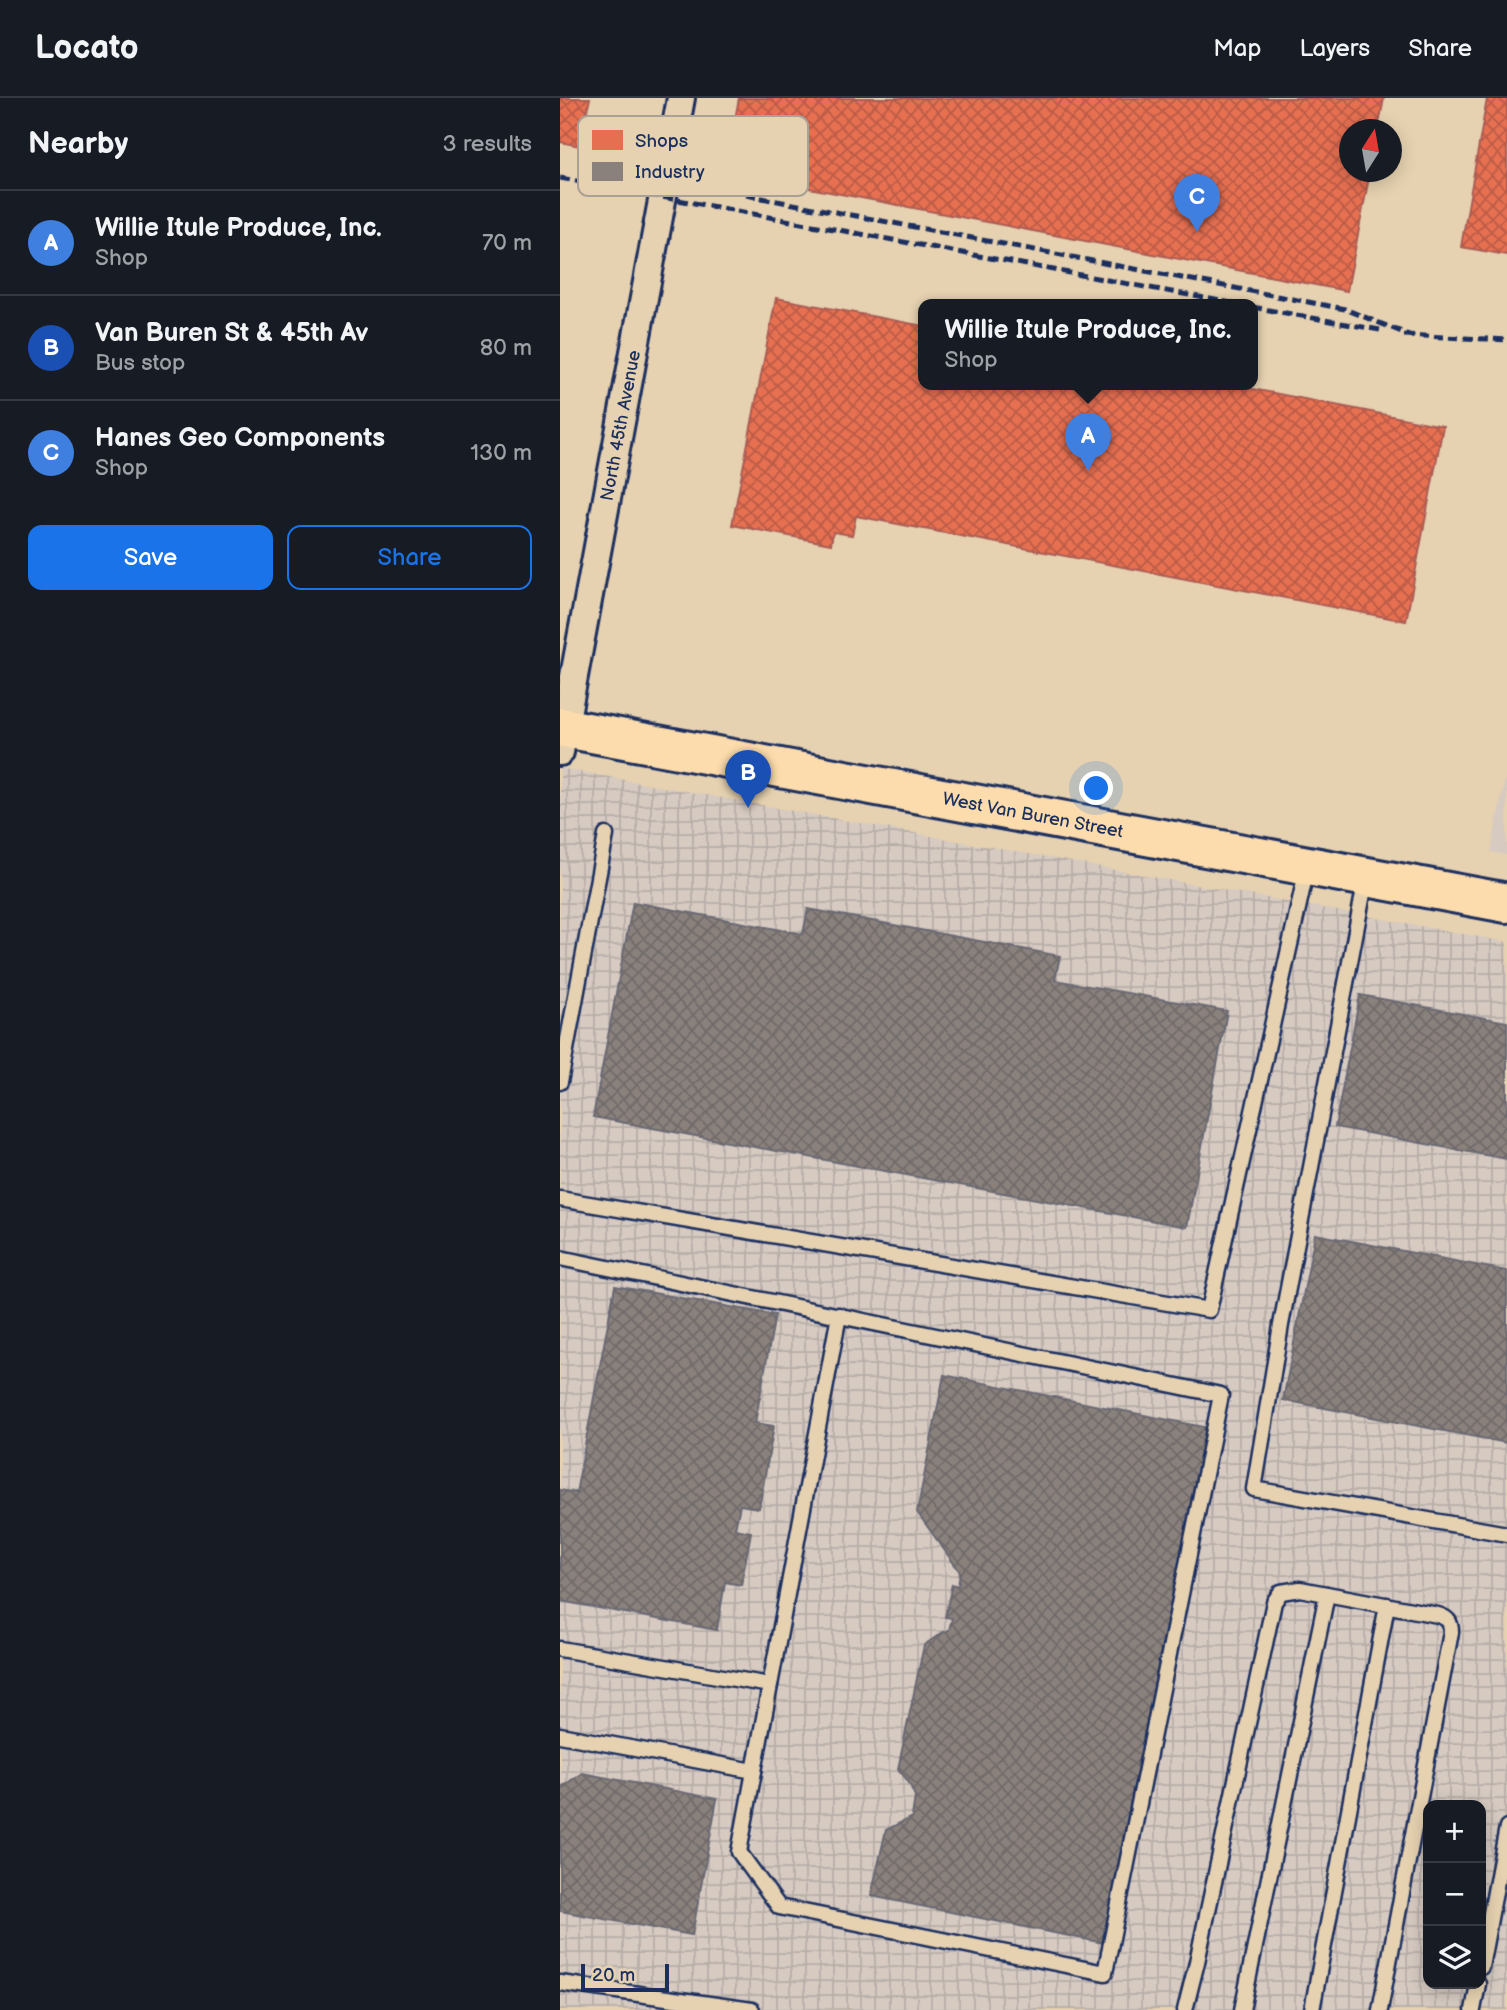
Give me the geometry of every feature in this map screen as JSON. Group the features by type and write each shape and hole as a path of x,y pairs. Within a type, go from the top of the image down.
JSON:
{"main road":[{"name":"West Van Buren Street","path":"562,735 1507,903"}],"street":[{"name":"North 45th Avenue","path":"678,116 681,98"},
{"name":"North 45th Avenue","path":"562,735 663,196"}],"lane":[{"path":"560,1082 606,835"},
{"path":"560,1199 1209,1310 1308,866"},
{"path":"1367,877 1281,1325 1254,1489 1507,1534"},
{"path":"560,1258 839,1315 1222,1395 1105,1973 779,1907 739,1853 839,1315"},
{"path":"1185,2010 1274,1602 1281,1592 1291,1589 1387,1605 1446,1617 1450,1621 1451,1632 1380,2010"},
{"path":"1242,2010 1327,1594"},
{"path":"1312,2010 1387,1605"},
{"path":"560,1648 770,1685"},
{"path":"560,1735 754,1771"},
{"path":"1486,1941 1507,1827"},
{"path":"560,1983 752,2010"},
{"path":"1473,2010 1477,1989"}],"shaded area":[{"path":"560,768 1507,942 1507,2010 560,2010"},
{"path":"1507,768 1507,855 1491,852"}],"building: Shops":[{"path":"560,98 590,98 586,116 578,116 578,146 560,142"},
{"path":"739,98 1384,98 1380,119 1339,119 1339,182 1368,182 1347,291 808,188 808,116 736,116"},
{"path":"1488,98 1507,98 1507,255 1461,247"},
{"path":"776,298 918,325 918,390 1258,390 1443,426 1406,621 856,516 852,535 833,532 831,544 732,525"}],"building: Industry":[{"path":"633,902 803,934 808,909 1060,956 1055,980 1227,1011 1187,1227 593,1117"},
{"path":"1360,995 1507,1022 1507,1159 1335,1127"},
{"path":"1315,1234 1507,1271 1507,1443 1283,1400"},
{"path":"615,1286 775,1315 755,1423 774,1426 759,1508 740,1505 735,1529 751,1532 741,1585 725,1582 717,1630 560,1601 560,1490 576,1493"},
{"path":"944,1375 1209,1428 1104,1943 871,1896 886,1830 912,1817 915,1796 898,1769 924,1645 949,1630 952,1618 945,1617 952,1584 958,1586 960,1572 917,1512"},
{"path":"582,1773 717,1799 692,1935 560,1911 560,1788"}],"railway":[{"path":"560,178 578,181"},
{"path":"657,196 1210,299"},
{"path":"751,196 1345,309 1414,337"},
{"path":"1258,308 1380,330"},
{"path":"1404,335 1507,340"}],"place":[{"name":"Hanes Geo Components","path":"1197,232"},
{"name":"Willie Itule Produce, Inc.","path":"1088,471"},
{"name":"Van Buren St & 45th Av","path":"748,808"}]}
